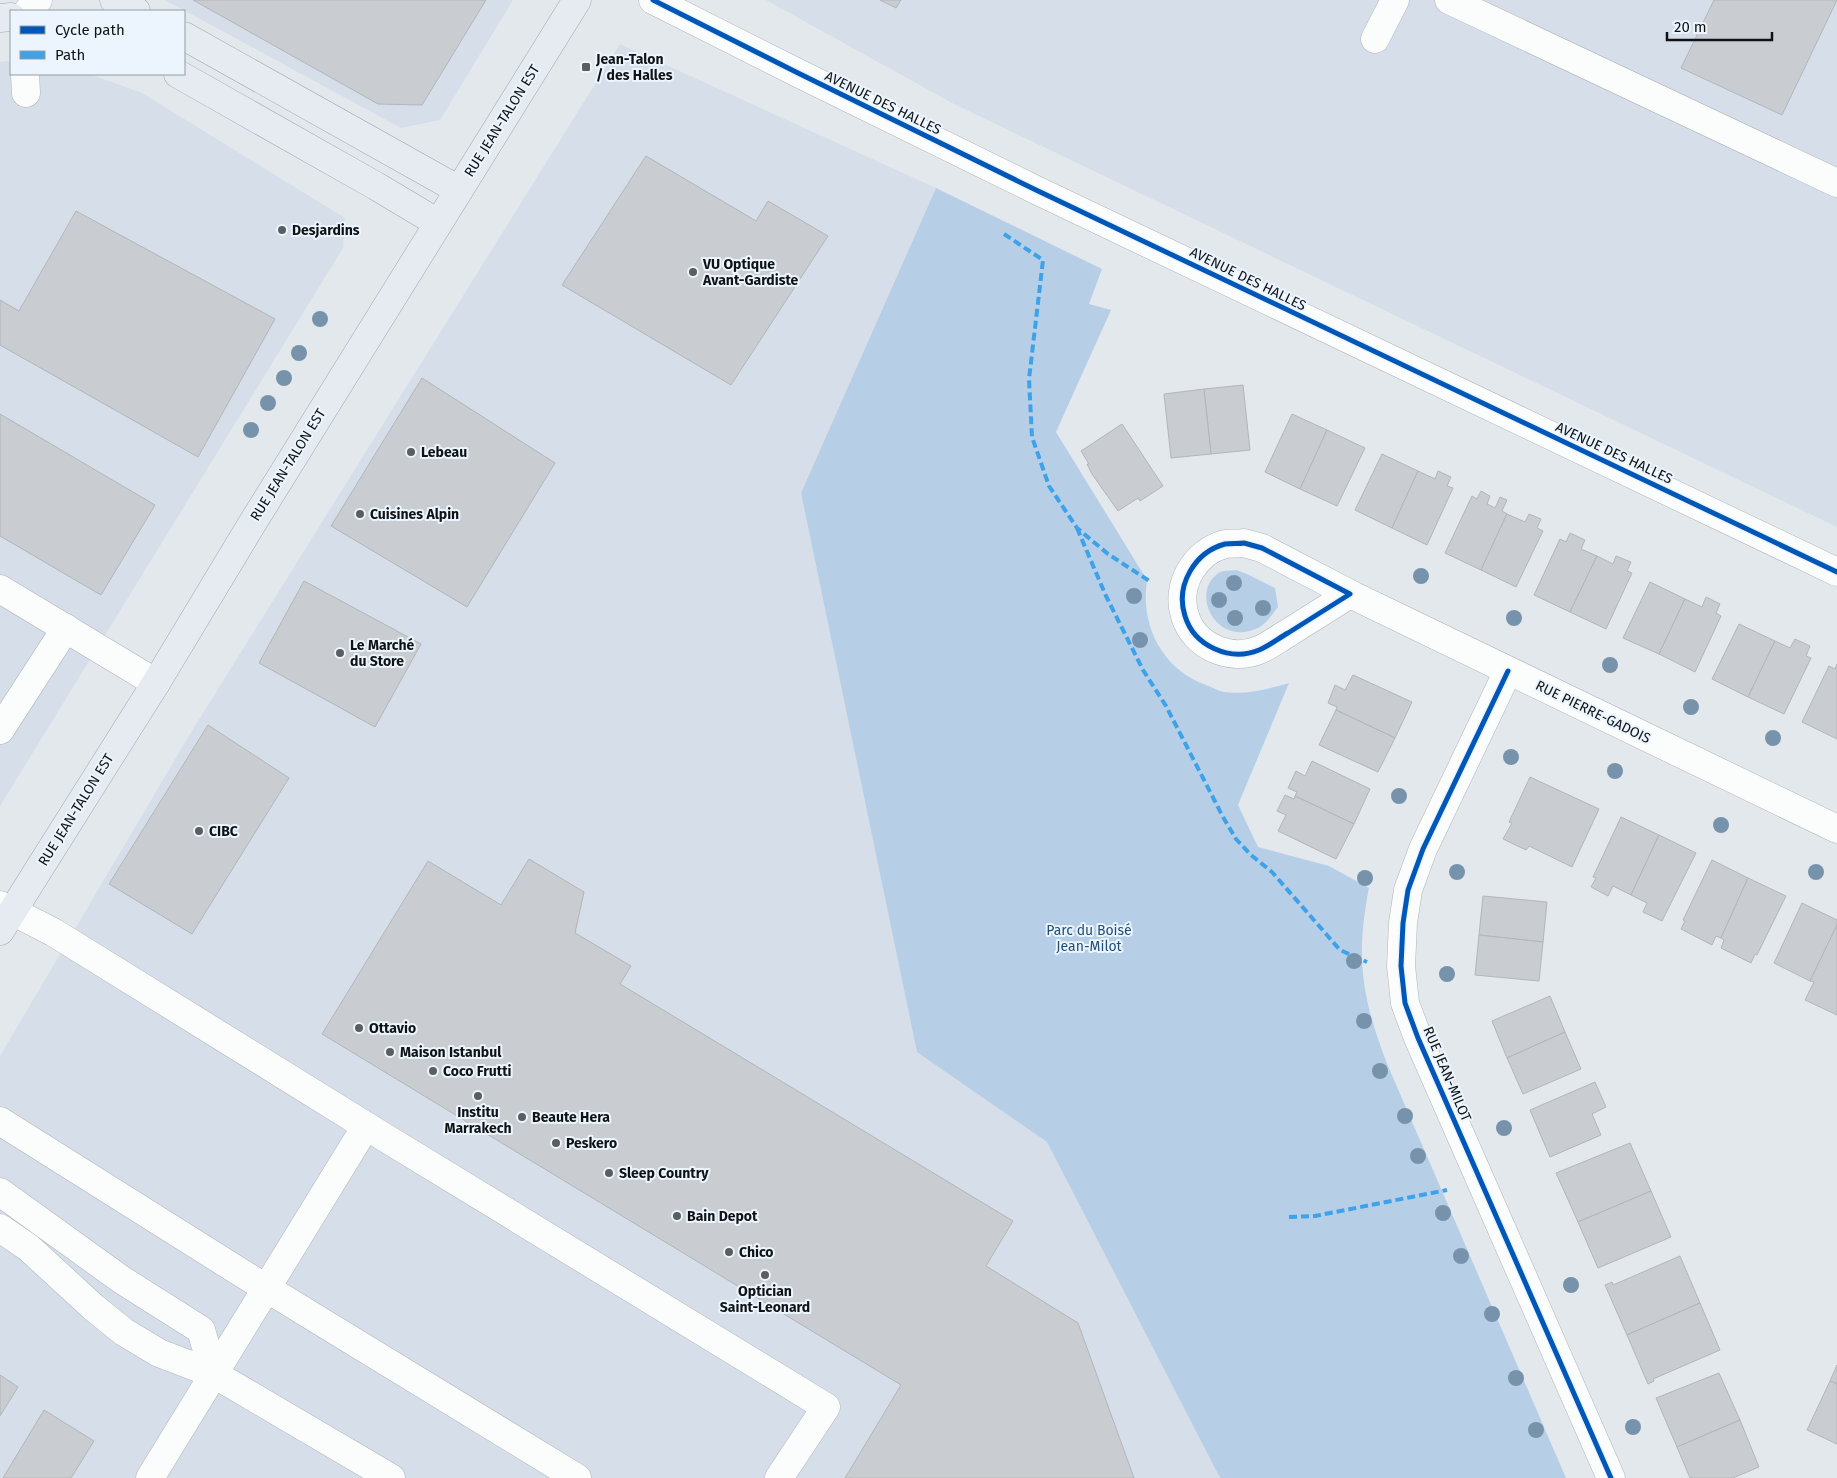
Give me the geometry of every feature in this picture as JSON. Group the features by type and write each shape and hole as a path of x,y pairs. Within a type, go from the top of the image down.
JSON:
{"main road":[{"path":"114,0 134,10"},
{"name":"RUE JEAN-TALON EST","path":"4,916 156,683 254,521 577,0"},
{"path":"185,37 459,190"},
{"path":"180,75 382,189 438,223"}],"street":[{"path":"29,10 38,0"},
{"name":"AVENUE DES HALLES","path":"652,0 1027,186 1837,572"},
{"path":"1375,39 1395,0"},
{"path":"1449,0 1837,183"},
{"name":"RUE PIERRE-GADOIS","path":"1350,594 1259,650 1241,654 1222,653 1206,644 1193,632 1184,616 1182,597 1185,579 1195,563 1209,551 1226,544 1244,543 1262,548 1350,594 1837,829"},
{"path":"0,589 156,683"},
{"path":"0,730 66,628"},
{"name":"RUE JEAN-MILOT","path":"1508,671 1422,849 1408,890 1402,923 1400,966 1405,1003 1418,1038 1611,1478"},
{"path":"4,916 53,932 826,1407 779,1478"},
{"path":"0,1120 266,1288 577,1478"},
{"path":"150,1478 366,1126"},
{"path":"0,1192 122,1280 201,1330 214,1374"},
{"path":"0,1228 29,1248 92,1308 124,1332 159,1353 214,1374 391,1478"}],"shaded area":[{"path":"165,0 513,0 440,120 401,128"},
{"path":"766,0 1837,0 1837,527 954,104"},
{"path":"620,44 936,188 801,493 917,1051 1047,1142 1220,1478 0,1478 0,1056 190,734"},
{"path":"10,61 10,75 92,75 142,93 345,218 343,248 0,806 0,62"}],"green space":[{"name":"Parc du Boisé Jean-Milot","path":"936,188 1102,269 1089,304 1111,310 1056,432 1147,580 1147,613 1157,643 1166,657 1191,678 1224,692 1249,692 1289,683 1238,805 1258,847 1329,866 1369,888 1362,936 1362,958 1367,999 1379,1042 1566,1478 1220,1478 1047,1142 917,1052 801,493"},
{"path":"1236,570 1275,588 1278,607 1263,625 1244,632 1231,631 1220,625 1212,615 1207,604 1207,592 1211,581 1220,572"}],"building":[{"path":"193,0 486,0 422,105 378,104"},
{"path":"880,0 901,0 896,8"},
{"path":"1714,0 1837,0 1782,115 1681,68"},
{"path":"646,156 756,221 768,201 828,236 731,385 562,285"},
{"path":"76,211 275,319 198,457 0,345 0,300 19,311"},
{"path":"422,378 555,463 467,607 331,526"},
{"path":"1243,385 1250,450 1211,454 1204,389"},
{"path":"1204,389 1211,454 1171,458 1164,394"},
{"path":"0,414 155,505 101,595 0,536"},
{"path":"1292,414 1327,430 1300,489 1265,472"},
{"path":"1122,424 1163,486 1140,501 1138,498 1118,511 1092,474 1087,464 1089,464 1081,451"},
{"path":"1327,430 1365,448 1337,506 1300,489"},
{"path":"1382,454 1418,471 1392,528 1355,510"},
{"path":"1418,471 1435,479 1438,471 1451,477 1447,486 1453,488 1427,545 1392,528"},
{"path":"1481,491 1490,496 1487,504 1495,508 1500,497 1507,500 1502,511 1507,514 1481,570 1445,553 1472,496 1477,499"},
{"path":"1507,514 1525,522 1529,514 1541,519 1537,528 1543,531 1516,587 1481,570"},
{"path":"1570,533 1585,540 1581,549 1597,556 1570,612 1534,595 1560,539 1566,542"},
{"path":"1597,556 1613,564 1616,556 1631,562 1627,571 1632,573 1606,629 1570,612"},
{"name":"Le Marché du Store","path":"304,581 421,644 375,727 259,663"},
{"path":"1650,582 1685,599 1659,654 1623,638"},
{"path":"1706,597 1720,604 1716,613 1721,616 1695,672 1659,654 1685,599 1702,607"},
{"path":"1739,624 1775,641 1748,697 1712,679"},
{"path":"1795,639 1810,646 1806,656 1811,658 1784,714 1748,697 1775,641 1790,648"},
{"path":"1837,664 1837,739 1802,722 1829,666 1835,669"},
{"path":"1353,675 1412,702 1395,738 1336,710 1337,707 1328,703 1335,685 1345,690"},
{"path":"1336,710 1395,738 1378,772 1319,745"},
{"name":"CIBC","path":"208,725 289,778 192,934 109,884"},
{"path":"1312,761 1370,789 1354,824 1295,796 1297,792 1288,788 1296,771 1305,776"},
{"path":"1530,777 1599,809 1572,867 1529,846 1526,850 1503,839 1512,823 1509,822"},
{"path":"1285,795 1294,799 1295,796 1354,824 1336,859 1278,831 1286,815 1277,811"},
{"path":"1621,817 1659,835 1631,895 1613,886 1608,896 1591,887 1596,878 1593,877"},
{"path":"1659,835 1696,853 1662,921 1643,912 1647,903 1631,895"},
{"path":"529,859 584,892 575,933 631,966 620,984 1013,1221 986,1266 1078,1323 1134,1478 845,1478 901,1385 322,1034 428,861 501,905"},
{"path":"1712,860 1748,878 1721,938 1716,936 1712,945 1681,929 1685,921 1683,920"},
{"path":"1748,878 1786,896 1757,955 1755,954 1751,963 1721,948 1724,940 1721,938"},
{"path":"1483,896 1547,902 1543,942 1479,935"},
{"path":"1802,903 1837,920 1837,925 1810,981 1774,963"},
{"path":"1837,925 1837,1015 1805,1000 1814,982 1810,981"},
{"path":"1479,935 1543,942 1539,981 1475,975"},
{"path":"1550,996 1565,1032 1507,1058 1492,1021"},
{"path":"1565,1032 1581,1069 1523,1094 1507,1058"},
{"path":"1595,1082 1606,1107 1592,1114 1601,1135 1550,1157 1530,1110"},
{"path":"1630,1143 1651,1191 1578,1222 1556,1173"},
{"path":"1651,1191 1671,1237 1598,1268 1578,1222"},
{"path":"1680,1256 1700,1303 1627,1335 1605,1285 1612,1282 1613,1285"},
{"path":"1700,1303 1720,1350 1653,1379 1654,1381 1648,1384 1627,1335"},
{"path":"1837,1365 1837,1384 1830,1381"},
{"path":"1719,1373 1740,1420 1677,1447 1656,1398"},
{"path":"0,1375 18,1387 0,1416"},
{"path":"1830,1381 1837,1384 1837,1444 1807,1430"},
{"path":"44,1410 94,1441 71,1478 3,1478"},
{"path":"1740,1420 1759,1467 1733,1478 1690,1478 1677,1447"}],"marked path":[{"path":"1004,234 1043,260 1029,379 1032,437 1049,486 1077,528 1108,554 1151,582"},
{"path":"1077,528 1106,596 1143,670 1166,706 1236,839 1251,855 1272,872 1340,950 1367,962"},
{"path":"1289,1217 1315,1216 1447,1190"}],"cycle path":[{"path":"653,0 1036,190 1837,572"},
{"path":"1244,543 1262,548 1350,594 1259,650 1236,654 1214,649 1196,636 1185,616 1183,604 1185,582 1197,562 1214,548 1225,544 1244,543"},
{"path":"1508,671 1423,849 1408,890 1403,923 1401,966 1405,1003 1418,1038 1611,1478"}],"place":[{"name":"Jean-Talon / des Halles","path":"586,67"},
{"name":"Desjardins","path":"282,230"},
{"name":"VU Optique Avant-Gardiste","path":"693,272"},
{"name":"Lebeau","path":"411,452"},
{"name":"Cuisines Alpin","path":"360,514"},
{"name":"Le Marché du Store","path":"340,653"},
{"name":"CIBC","path":"199,831"},
{"name":"Ottavio","path":"359,1028"},
{"name":"Maison Istanbul","path":"390,1052"},
{"name":"Coco Frutti","path":"433,1071"},
{"name":"Institu Marrakech","path":"478,1096"},
{"name":"Beaute Hera","path":"522,1117"},
{"name":"Peskero","path":"556,1143"},
{"name":"Sleep Country","path":"609,1173"},
{"name":"Bain Depot","path":"677,1216"},
{"name":"Chico","path":"729,1252"},
{"name":"Optician Saint-Leonard","path":"765,1275"}]}
